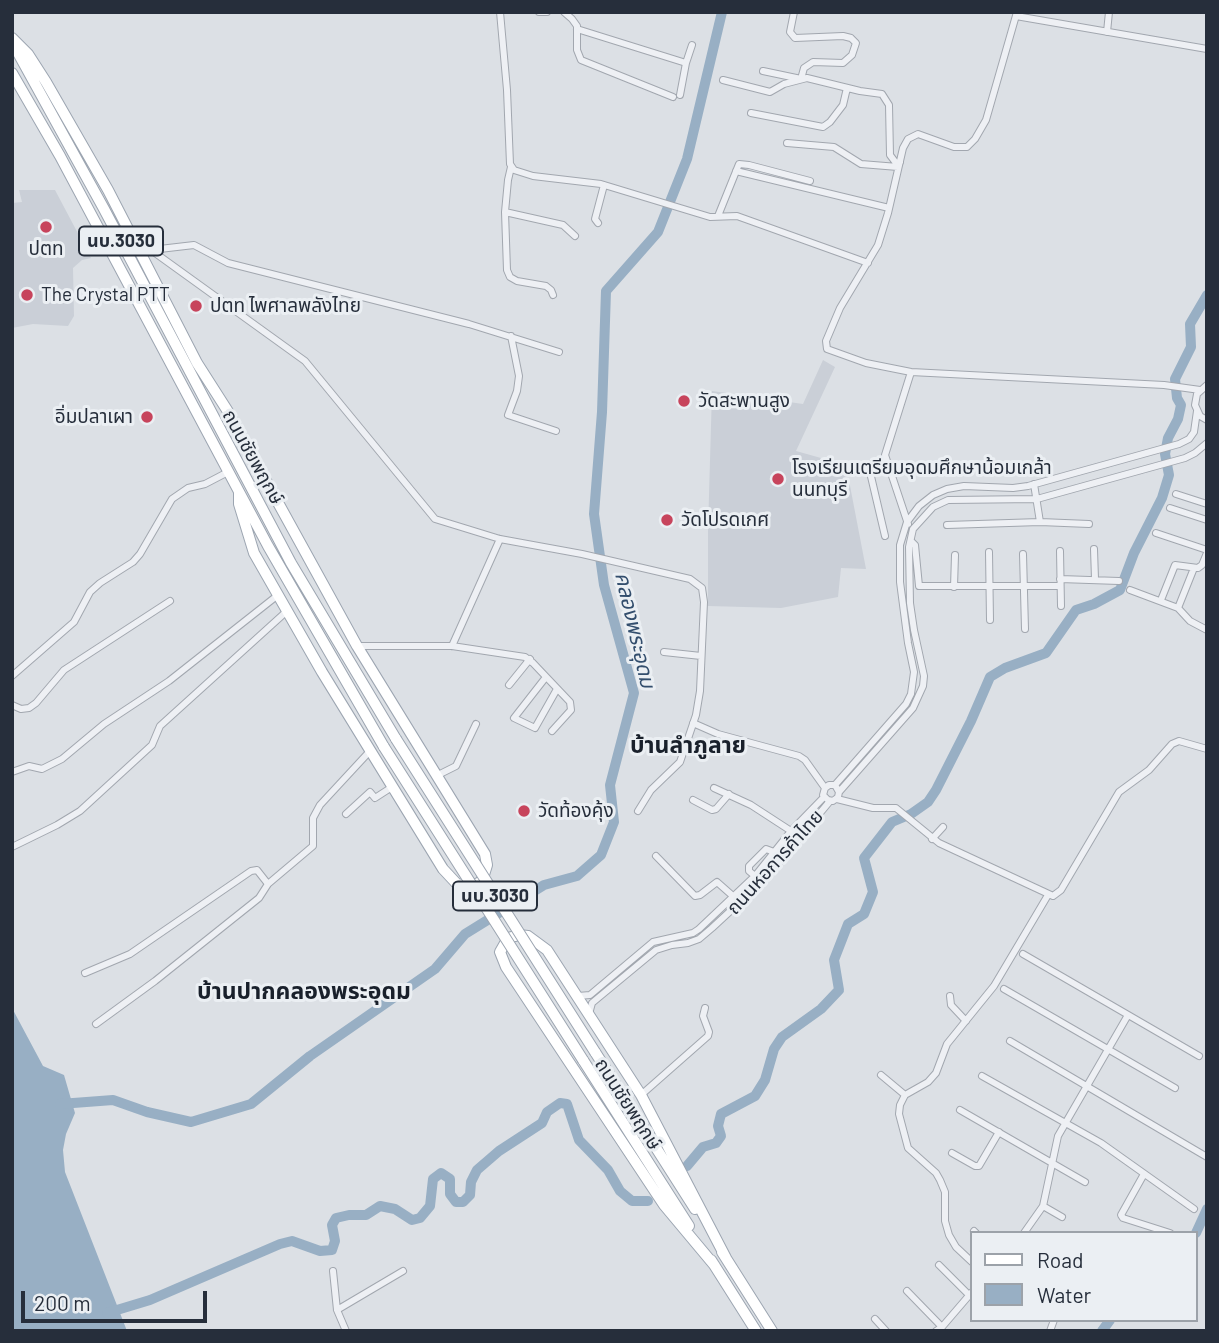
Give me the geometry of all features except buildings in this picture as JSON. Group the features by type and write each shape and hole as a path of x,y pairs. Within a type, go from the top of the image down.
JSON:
{"main road":[{"name":"ถนนชัยพฤกษ์","path":"12,40 28,54 46,82 146,251 197,363 227,410 357,646 485,854 486,872 475,885 457,884 446,874 370,751 254,553 239,504 239,493"},
{"name":"ถนนชัยพฤกษ์","path":"12,40 318,611 396,739 772,1331"},
{"name":"ถนนชัยพฤกษ์","path":"12,74 66,168 310,622 384,747 756,1331"},
{"path":"197,363 227,442"},
{"path":"715,1266 664,1205 501,958 500,952 504,943 512,936 519,934 538,941 547,950 641,1096 726,1258"}],"street":[{"path":"500,12 512,167 505,212 506,260 510,277 546,286 553,295"},
{"path":"539,12 547,12"},
{"path":"564,12 572,19 577,29 577,50 581,60 677,96 692,45"},
{"path":"794,12 790,32 795,38 843,36 851,37 856,43 852,55 843,63 813,62 804,68 801,79"},
{"path":"1107,32 1109,12"},
{"path":"907,522 919,506 947,489 964,486 1013,488 1034,484 1179,444 1189,439 1194,432 1197,411 1195,400 1203,388 911,372 866,363 827,349 826,341 840,307 878,245 903,148 908,139 918,134 954,147 967,146 975,139 986,120 1016,14 1207,49"},
{"path":"577,29 686,63"},
{"path":"763,71 885,96 889,105 890,155 900,164"},
{"path":"723,80 770,92 801,79"},
{"path":"751,113 823,127 843,105 847,88"},
{"path":"787,142 834,147 861,164 900,164"},
{"path":"718,216 741,163 810,181"},
{"path":"512,167 523,174 604,185 710,217 737,216 868,263"},
{"path":"736,171 889,208"},
{"path":"598,223 595,219 604,185"},
{"path":"505,212 563,225 575,236"},
{"path":"146,251 194,245 228,263 512,336 559,352"},
{"path":"146,251 310,366 435,519 500,539 582,554 690,579 702,588 704,602 701,691 693,723 680,762 651,790 638,811"},
{"path":"512,336 519,376 517,391 508,415 556,431"},
{"path":"911,372 886,460 907,522 913,530 933,507 948,500 1037,499 1185,458 1207,443"},
{"path":"1197,411 1207,420"},
{"path":"885,536 869,468 871,464 886,460"},
{"path":"1087,469 1091,483"},
{"path":"12,676 74,622 90,592 133,562 172,499 188,488 205,484 228,472"},
{"path":"1034,484 1041,522"},
{"path":"1176,494 1207,504"},
{"path":"1170,508 1207,520"},
{"name":"ถนนหอการค้าไทย","path":"576,995 590,995 656,950 699,939 712,928 767,877 906,704 914,684 900,582 900,545 907,522"},
{"path":"947,526 1041,522 1090,524"},
{"name":"ถนนหอการค้าไทย","path":"590,1016 592,1003 633,965 653,942 693,933 734,897 755,876 791,831 833,795 913,708 923,686 924,676 914,630 910,586 909,547 913,530"},
{"path":"1156,533 1207,551 1202,565 1194,568 1175,565 1161,600"},
{"path":"452,646 500,539"},
{"path":"911,541 915,545 919,586"},
{"path":"1094,550 1095,579"},
{"path":"1060,551 1061,606"},
{"path":"989,552 990,620"},
{"path":"1023,554 1026,629"},
{"path":"954,587 955,555"},
{"path":"1178,608 1194,568"},
{"path":"910,586 1025,587 1095,579 1119,581"},
{"path":"1130,590 1178,608 1190,621 1207,630"},
{"path":"12,772 29,766 42,769 62,760 104,724 169,681 278,595"},
{"path":"12,705 21,709 29,708 64,670 170,601"},
{"path":"12,847 80,811 152,746 160,726 287,611"},
{"path":"357,646 452,646 530,659 570,702 571,710 552,731"},
{"path":"664,652 701,656"},
{"path":"509,685 530,659"},
{"path":"546,677 514,718 535,728 557,689"},
{"name":"ถนนหอการค้าไทย","path":"693,723 718,734 799,756 805,760 825,788 829,785 833,795"},
{"path":"436,776 456,766 477,724"},
{"path":"833,795 873,808 896,808 932,839 1054,896 1061,890 1119,792 1149,770 1167,748 1179,741 1207,749"},
{"path":"96,1024 259,898 268,884 313,846 313,818 320,805 370,751"},
{"path":"346,814 360,798 370,792 375,798 392,787"},
{"path":"715,788 751,805 791,831"},
{"path":"693,800 712,810 720,806 729,794"},
{"path":"932,839 943,827"},
{"path":"656,856 695,896 717,882 734,897"},
{"path":"85,973 130,954 251,871 257,870 268,884"},
{"path":"970,1260 948,1235 945,1192 940,1180 936,1173 908,1148 899,1115 900,1105 905,1095 932,1078 947,1044 994,986 1048,895"},
{"path":"1023,954 1199,1056"},
{"path":"1004,989 1175,1088"},
{"path":"950,996 951,1004 966,1021"},
{"path":"641,1096 708,1036 704,1020 705,1009"},
{"path":"1025,1231 1043,1206 1053,1153 1065,1122 1129,1015"},
{"path":"1010,1041 1207,1157"},
{"path":"881,1075 905,1095"},
{"path":"982,1076 1101,1143 1194,1209"},
{"path":"960,1110 1085,1182"},
{"path":"952,1153 979,1166 999,1132"},
{"path":"1144,1174 1121,1215 1123,1218 1164,1231"},
{"path":"1043,1206 1062,1217"},
{"path":"939,1265 970,1293"},
{"path":"333,1271 337,1310 346,1331"},
{"path":"337,1310 403,1271"},
{"path":"907,1291 939,1329 970,1295"},
{"path":"876,1319 886,1331"}],"shaded area":[{"path":"19,190 55,190 91,258 82,260 73,268 74,316 68,326 33,324 12,328 12,203 22,202"},
{"name":"โรงเรียนเตรียมอุดมศึกษาน้อมเกล้า นนทบุรี","path":"823,360 835,367 796,451 846,465 866,569 841,568 838,597 781,608 708,606 712,391 803,404"}],"water":[{"path":"12,1008 43,1066 64,1075 75,1113 63,1150 65,1172 127,1331 12,1331"}],"waterway":[{"name":"คลองพระอุดม","path":"60,1104 113,1100 147,1112 191,1122 251,1104 310,1056 435,969 465,934 544,885 577,876 601,855 614,822 610,785 634,693 604,585 594,514 602,412 606,291 658,232 687,159 722,12"},
{"path":"687,1166 703,1147 716,1143 721,1136 718,1126 721,1114 755,1096 765,1080 774,1049 782,1037 821,1009 839,990 834,960 848,924 864,914 873,892 864,858 892,822 911,814 928,802 971,721 990,677 1005,668 1046,653 1076,610 1120,590 1134,553 1162,498 1169,475 1165,454 1168,438 1178,419 1181,405 1177,398 1175,379 1191,347 1190,324 1207,295"},
{"path":"107,1313 150,1300 280,1244 292,1241 320,1251 332,1250 335,1241 332,1225 336,1218 366,1215 380,1206 395,1209 412,1220 420,1218 430,1206 433,1179 441,1173 450,1179 450,1194 456,1202 463,1202 470,1195 471,1182 477,1170 499,1151 542,1123 547,1112 560,1103 567,1104 579,1140 608,1170 620,1191 632,1201 648,1201"},
{"path":"1197,1231 1207,1209"},
{"path":"1102,1331 1109,1322"}],"place":[{"name":"ปตท","path":"46,227"},
{"name":"The Crystal PTT","path":"27,295"},
{"name":"ปตท ไพศาลพลังไทย","path":"196,306"},
{"name":"วัดสะพานสูง","path":"684,401"},
{"name":"อิ่มปลาเผา","path":"147,417"},
{"name":"โรงเรียนเตรียมอุดมศึกษาน้อมเกล้า นนทบุรี","path":"778,479"},
{"name":"วัดโปรดเกศ","path":"667,520"},
{"name":"วัดท้องคุ้ง","path":"524,811"}],"district":[{"name":"บ้านลำภูลาย","path":"688,745"},
{"name":"บ้านปากคลองพระอุดม","path":"304,991"}]}
